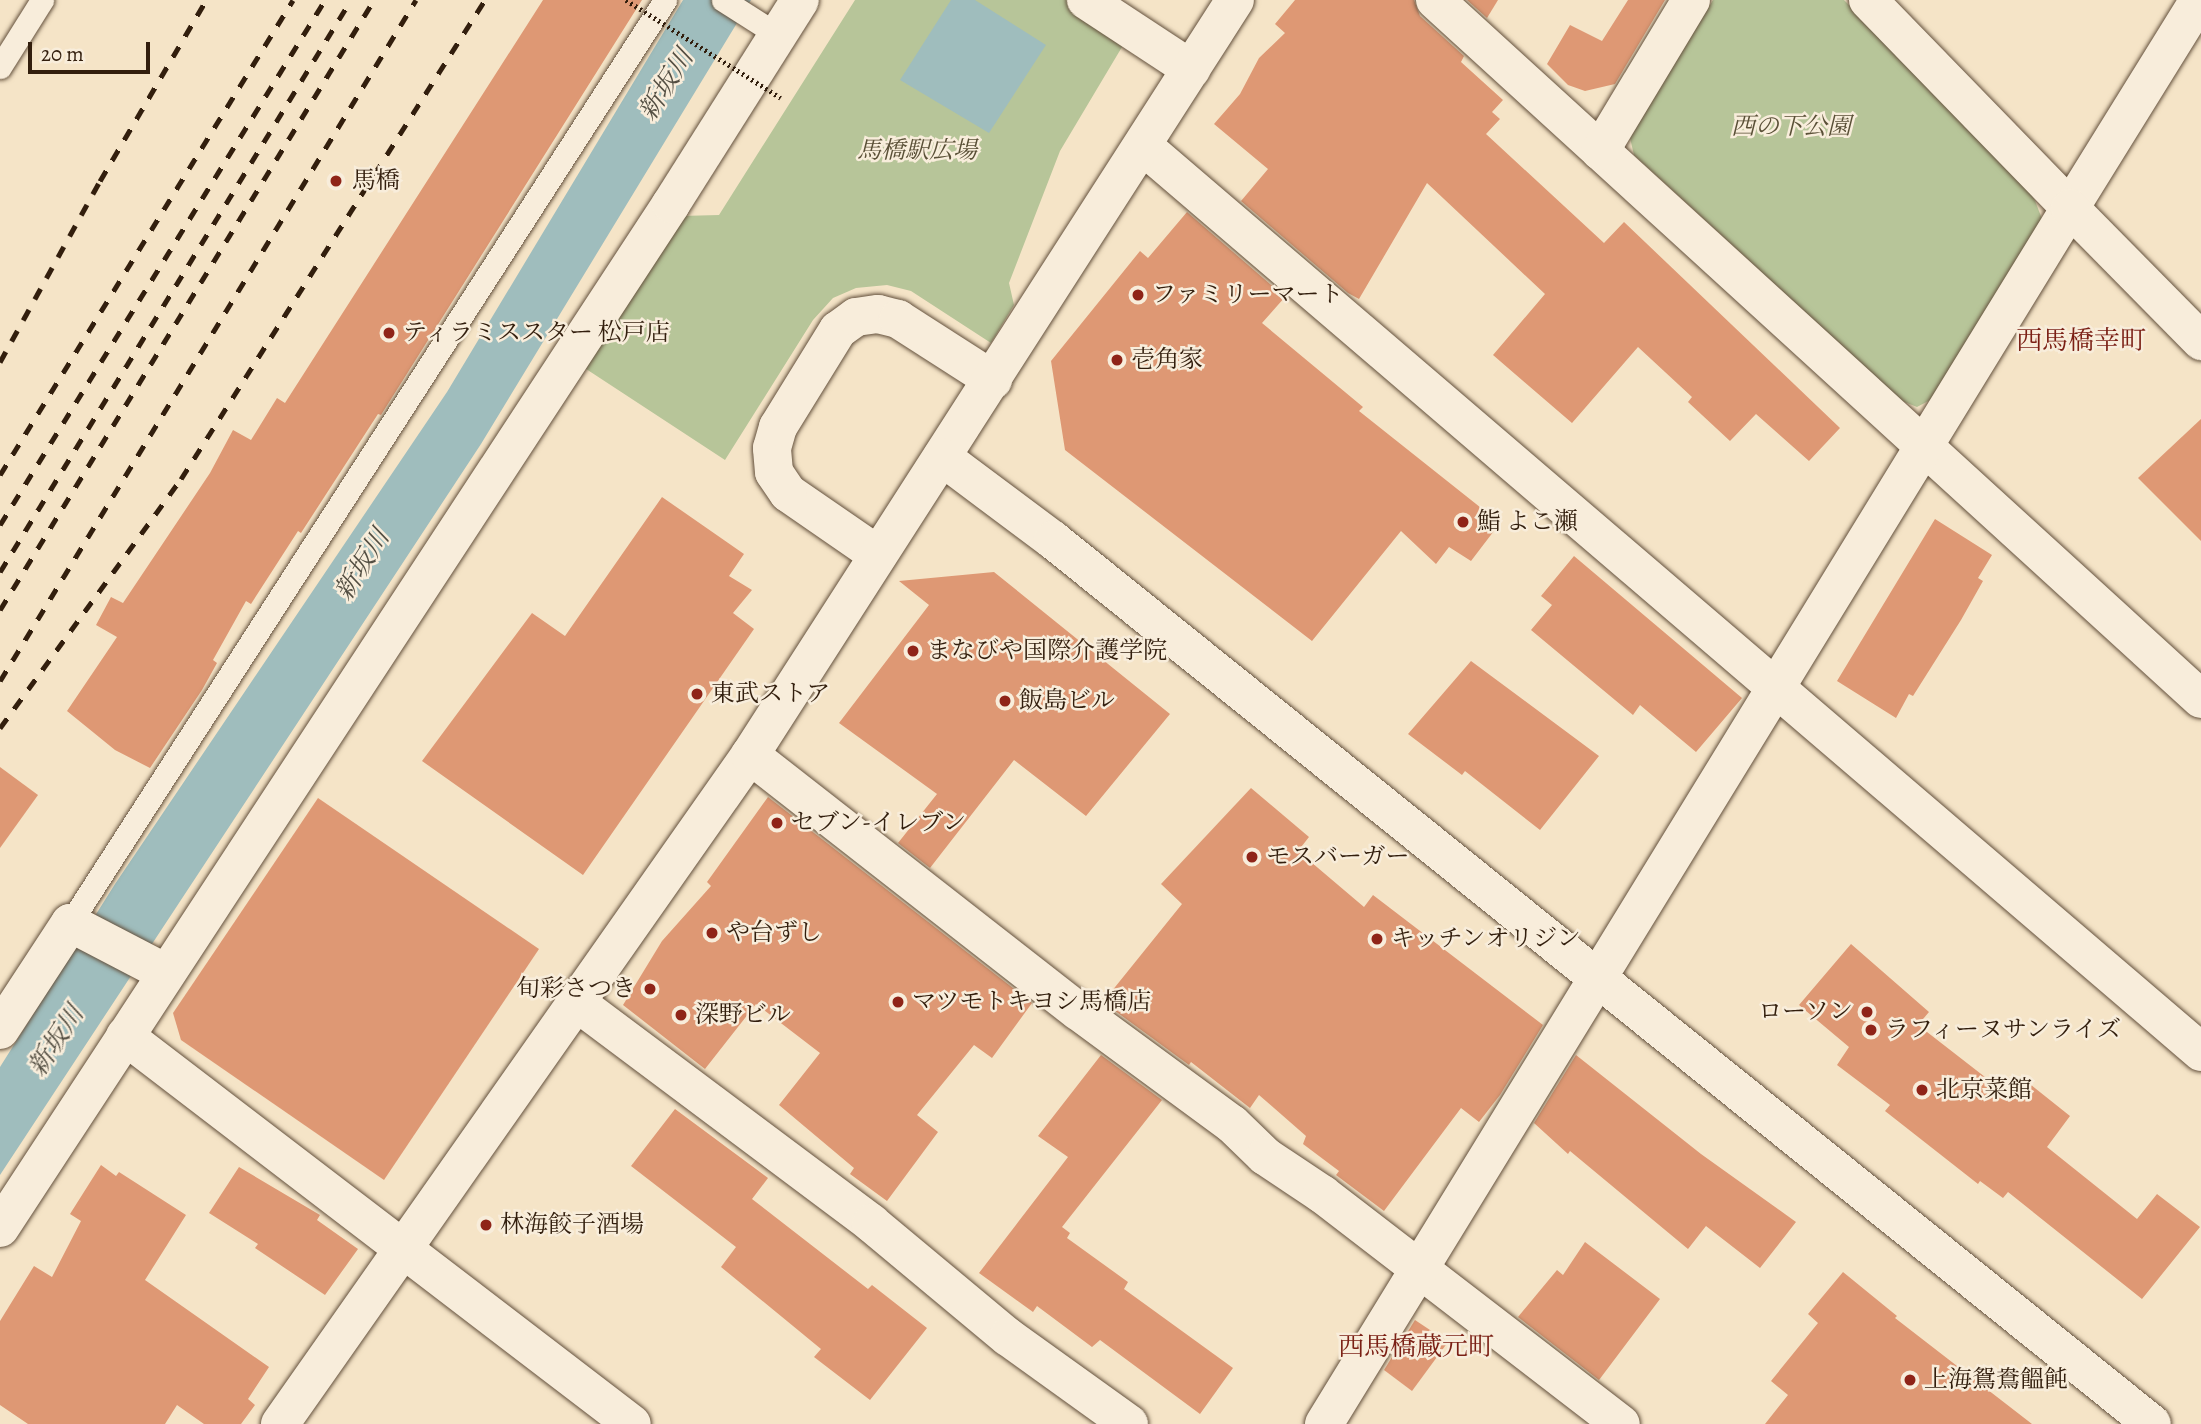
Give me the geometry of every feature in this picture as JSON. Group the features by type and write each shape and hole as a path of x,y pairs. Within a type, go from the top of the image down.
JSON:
{"street":[{"path":"0,1228 800,0"},
{"path":"1086,0 1191,69"},
{"path":"280,1424 406,1249 750,755 1235,0"},
{"path":"1435,0 2201,699"},
{"path":"1600,151 1691,0"},
{"path":"1868,0 2201,341"},
{"path":"1324,1424 2199,0"},
{"path":"1143,146 2201,1052"},
{"path":"878,555 788,493 774,472 772,448 778,427 838,330 856,317 878,314 898,319 993,380"},
{"path":"942,457 1053,540 2152,1424"},
{"path":"750,755 1078,1011 1232,1124 1265,1156 1322,1194 1419,1267 1621,1424"},
{"path":"0,1030 70,923 166,972"},
{"path":"576,1002 871,1223 1008,1337 1129,1424"},
{"path":"125,1036 632,1424"}],"lane":[{"path":"0,66 42,0"},
{"path":"70,923 666,0"},
{"path":"723,0 778,35"}],"path":[{"path":"626,0 781,98"}],"green space":[{"name":"馬橋駅広場","path":"855,0 1073,0 1118,29 1122,47 1060,151 1009,283 1014,305 991,343 911,291 887,285 856,288 833,298 813,320 725,460 580,365 681,216 719,215"},
{"name":"西の下公園","path":"1713,0 1844,0 2032,193 2044,224 1934,398 1917,407 1902,401 1634,155 1630,138"}],"water":[{"name":"新坂川","path":"683,0 751,0 481,444 0,1175 0,1067 115,884 447,392"},
{"path":"951,0 975,0 1046,45 989,133 900,80"}],"building":[{"path":"543,0 642,0 381,415 378,414 301,533 298,531 251,604 246,601 213,660 217,663 202,690 150,768 115,750 67,711 117,637 96,625 111,597 123,603 210,473 233,430 251,440 277,398 285,403"},
{"path":"1295,0 1414,0 1420,16 1464,56 1461,62 1503,100 1492,112 1500,119 1486,134 1604,243 1624,222 1840,428 1809,461 1756,414 1730,441 1688,402 1692,397 1638,347 1572,423 1493,355 1545,294 1427,183 1359,299 1348,293 1241,201 1268,169 1214,124 1240,94 1259,58 1285,33 1275,24"},
{"path":"1467,0 1498,0 1487,18"},
{"path":"1628,0 1665,0 1615,84 1585,91 1568,85 1547,64 1570,25 1602,41"},
{"path":"1187,212 1285,297 1262,323 1363,407 1359,411 1500,523 1471,561 1449,547 1436,564 1401,531 1312,641 1065,450 1051,361 1140,251 1148,258"},
{"path":"2201,419 2201,541 2138,478"},
{"path":"662,497 744,554 729,576 752,590 733,613 754,629 583,875 422,761 532,613 565,636"},
{"path":"1935,519 1992,555 1978,578 1983,581 1961,620 1913,696 1909,694 1896,718 1837,681"},
{"path":"1574,556 1742,698 1696,752 1640,705 1633,715 1531,630 1552,605 1541,596"},
{"name":"飯島ビル","path":"994,572 1170,714 1086,816 1014,760 930,868 898,843 937,794 839,723 929,605 899,581"},
{"path":"1471,661 1599,756 1540,830 1465,771 1462,775 1408,734"},
{"path":"0,767 38,795 0,848"},
{"path":"1251,788 1309,837 1298,851 1364,907 1373,895 1543,1025 1500,1095 1479,1122 1461,1108 1384,1211 1336,1175 1339,1171 1303,1144 1306,1136 1259,1095 1250,1108 1191,1062 1189,1065 1103,1002 1182,904 1161,884"},
{"path":"768,797 1032,1003 992,1058 974,1045 917,1115 938,1132 887,1201 850,1174 854,1168 779,1105 820,1053 756,1004 705,1069 623,1005 662,941 711,886 707,882"},
{"path":"318,798 539,949 384,1180 181,1040 173,1013"},
{"path":"1851,944 1929,1012 1918,1025 2012,1098 2026,1081 2070,1116 2047,1147 2137,1219 2157,1194 2200,1227 2142,1299 2008,1192 2003,1198 1980,1181 1978,1184 1885,1111 1890,1105 1837,1065 1849,1047 1799,1005"},
{"path":"1101,1055 1162,1100 1062,1227 1070,1233 1067,1238 1128,1282 1124,1289 1233,1368 1200,1414 1100,1340 1092,1347 1037,1306 1033,1312 979,1273 1068,1157 1038,1136"},
{"path":"1576,1055 1701,1154 1796,1222 1760,1268 1706,1226 1688,1249 1570,1151 1568,1154 1534,1123"},
{"path":"675,1109 768,1178 752,1199 868,1289 872,1285 927,1328 870,1400 814,1357 821,1349 721,1267 736,1247 631,1166"},
{"path":"101,1165 116,1176 119,1172 186,1215 145,1280 269,1367 248,1399 255,1405 241,1424 204,1424 177,1405 165,1424 28,1424 0,1405 0,1321 34,1266 52,1277 81,1221 70,1214"},
{"path":"239,1167 320,1215 317,1220 358,1249 325,1295 255,1248 258,1244 209,1213"},
{"path":"1585,1242 1660,1299 1599,1380 1518,1317 1557,1270 1563,1275"},
{"path":"1843,1272 1897,1316 1895,1318 2032,1424 1765,1424 1788,1395 1771,1381 1818,1323 1808,1314"},
{"path":"1415,1320 1448,1342 1412,1391 1384,1370"}],"railway":[{"path":"0,362 100,181 206,0"},
{"path":"0,475 293,0"},
{"path":"0,525 325,0"},
{"path":"0,572 351,0"},
{"path":"0,610 374,0"},
{"path":"0,681 416,0"},
{"path":"0,728 181,479 485,0"}],"place":[{"name":"馬橋","path":"336,181"},
{"name":"ファミリーマート","path":"1138,295"},
{"name":"ティラミススター 松戸店","path":"389,333"},
{"name":"壱角家","path":"1117,360"},
{"name":"鮨 よこ瀬","path":"1463,522"},
{"name":"まなびや国際介護学院","path":"913,651"},
{"name":"東武ストア","path":"697,694"},
{"name":"飯島ビル","path":"1005,701"},
{"name":"セブン-イレブン","path":"777,823"},
{"name":"モスバーガー","path":"1252,857"},
{"name":"や台ずし","path":"712,933"},
{"name":"キッチンオリジン","path":"1377,939"},
{"name":"旬彩さつき","path":"650,989"},
{"name":"マツモトキヨシ馬橋店","path":"898,1002"},
{"name":"ローソン","path":"1867,1012"},
{"name":"深野ビル","path":"681,1015"},
{"name":"ラフィーヌサンライズ","path":"1871,1030"},
{"name":"北京菜館","path":"1922,1090"},
{"name":"林海餃子酒場","path":"486,1225"},
{"name":"上海鴛鴦饂飩","path":"1910,1380"}],"district":[{"name":"西馬橋幸町","path":"2081,341"},
{"name":"西馬橋蔵元町","path":"1416,1347"}]}
